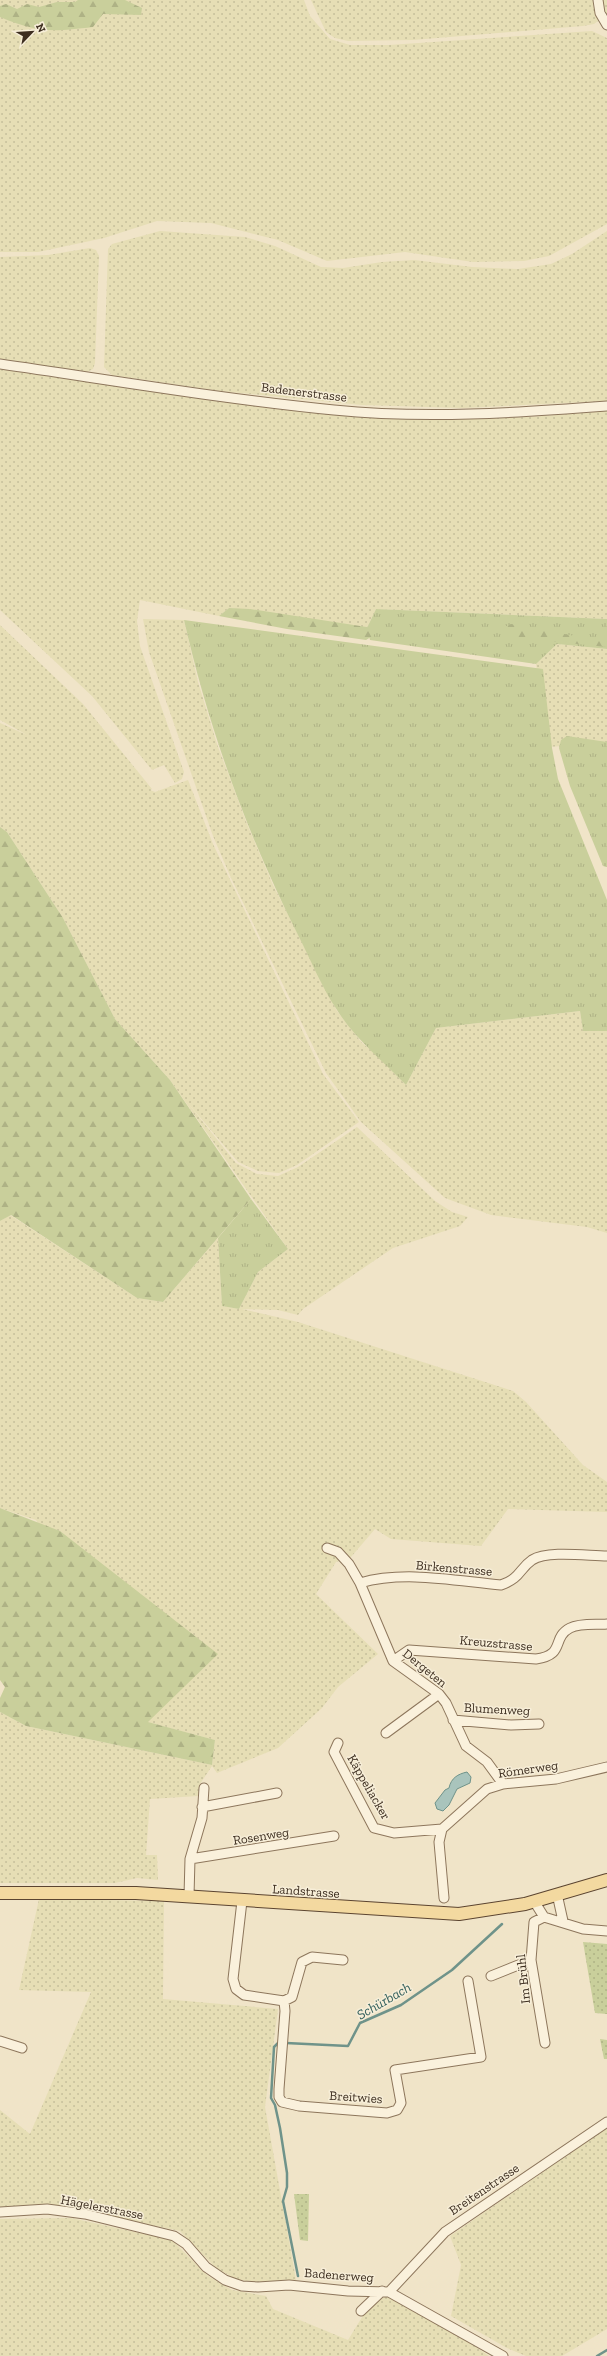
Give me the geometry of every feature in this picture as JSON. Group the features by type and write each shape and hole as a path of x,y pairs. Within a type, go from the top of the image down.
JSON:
{"main road":[{"name":"Landstrasse","path":"0,1893 136,1893 459,1914 496,1910 534,1901 607,1880"}],"street":[{"path":"598,0 600,13 607,25"},
{"name":"Badenerstrasse","path":"0,364 335,410 427,414 540,411 607,406"},
{"name":"Dergeten","path":"328,1548 342,1556 360,1582 393,1661 439,1694 466,1746 487,1762 503,1784"},
{"name":"Birkenstrasse","path":"360,1582 377,1578 409,1577 501,1585 513,1581 532,1561 544,1556 607,1556"},
{"name":"Kreuzstrasse","path":"393,1661 409,1650 536,1659 548,1658 555,1652 563,1634 571,1628 607,1624"},
{"path":"386,1733 439,1694"},
{"name":"Blumenweg","path":"453,1720 511,1725 539,1724"},
{"name":"Käppeliacker","path":"338,1744 334,1752 374,1828 394,1833 442,1830"},
{"name":"Römerweg","path":"442,1830 487,1789 503,1784 556,1779 607,1767"},
{"path":"189,1896 190,1859 202,1818 204,1788"},
{"path":"202,1807 277,1793"},
{"path":"442,1830 439,1842 444,1898"},
{"name":"Rosenweg","path":"190,1859 334,1836"},
{"path":"557,1894 563,1921"},
{"path":"242,1901 234,1978 236,1989 244,1994 284,2002 292,1997 302,1962 312,1957 343,1960"},
{"path":"534,1901 544,1917 563,1921 582,1929 607,1932"},
{"name":"Im Brühl","path":"544,1917 534,1922 531,1960 545,2043"},
{"path":"491,1976 531,1960"},
{"name":"Breitwies","path":"284,2002 285,2011 279,2089 279,2097 282,2102 299,2106 387,2113 397,2110 401,2103 395,2070 481,2058 468,1981"},
{"path":"0,2041 22,2048"},
{"name":"Breitenstrasse","path":"361,2311 386,2292 445,2232 607,2122"},
{"name":"Hägelerstrasse","path":"0,2212 47,2210 85,2214 174,2236"},
{"name":"Badenerweg","path":"174,2236 186,2244 206,2267 225,2280 242,2286 289,2285 348,2291 386,2292 504,2356"}],"shaded area":[{"path":"0,0 304,0 310,16 330,39 350,45 389,45 592,31 607,38 607,224 549,256 524,261 473,262 405,252 327,261 278,240 211,223 157,221 104,238 38,252 0,252"},
{"path":"311,0 607,0 607,23 598,21 594,24 583,26 413,40 348,41 335,38 326,32"},
{"path":"160,231 245,237 275,246 321,267 343,268 382,262 414,260 472,267 518,269 551,264 572,254 607,231 607,401 462,408 362,405 220,391 112,375 104,367 108,249 112,244"},
{"path":"90,248 96,250 99,256 95,363 93,369 87,372 0,359 0,257 48,255"},
{"path":"0,369 216,401 368,417 437,419 530,417 607,411 607,619 376,609 367,628 229,608 219,616 140,600 137,621 140,646 184,772 182,779 175,783 164,765 152,770 92,696 0,610"},
{"path":"143,619 184,620 198,682 217,744 247,824 273,885 337,1011 362,1043 377,1055 406,1085 436,1028 580,1011 583,1031 607,1031 607,1233 587,1227 491,1215 445,1198 361,1122 326,1073 231,878 213,836 149,652"},
{"path":"0,625 83,704 152,789 150,790 155,792 188,780 213,844 323,1074 359,1122 297,1165 279,1173 258,1171 238,1162 187,1102 236,1163 257,1174 278,1176 298,1167 357,1127 435,1201 452,1212 468,1217 460,1226 393,1248 303,1309 298,1315 278,1310 242,1309 298,1322 513,1391 526,1402 583,1465 607,1482 607,1512 508,1509 481,1546 391,1539 375,1529 351,1557 336,1562 316,1594 378,1654 338,1687 322,1708 278,1748 217,1773 212,1766 200,1784 198,1796 150,1799 146,1855 157,1855 158,1880 137,1878 115,1883 0,1883 0,1712 26,1726 212,1765 215,1740 147,1722 36,1520 0,1508 0,1221 10,1215 137,1298 163,1302 218,1238 222,1306 239,1309 258,1272 288,1249 170,1080 115,1019 63,918 7,832 0,827 0,723 27,735 0,720"},
{"path":"557,644 607,649 607,743 548,747 536,664"},
{"path":"39,1899 164,1901 163,1999 278,2009 265,2107 296,2280 258,2283 236,2279 216,2268 180,2231 86,2211 0,2209 0,2110 30,2134 91,1992 19,1990"},
{"path":"607,2128 607,2329 562,2356 526,2356 507,2348 451,2316 461,2265 450,2236"},
{"path":"71,2218 172,2240 208,2276 232,2290 266,2296 273,2309 348,2340 364,2314 386,2295 453,2331 489,2356 0,2356 0,2219"}],"green space":[{"path":"78,0 125,0 142,8 141,15 103,14 93,27 67,30 36,29 0,17 0,6 6,4 17,9 27,4 39,7 57,2 75,2"},
{"path":"229,608 250,609 373,628 374,635 366,640 287,629 219,616"},
{"path":"376,609 607,619 607,649 557,644 536,664 370,640 367,628"},
{"path":"184,620 543,669 552,748 558,779 607,900 607,1031 583,1031 580,1011 436,1028 406,1085 360,1040 344,1021 321,982 279,897 231,781 205,701"},
{"path":"511,624 607,642 607,647 509,637 504,634 504,627"},
{"path":"567,736 607,742 607,867 603,866 570,786 559,748 561,740"},
{"path":"0,827 7,832 63,918 115,1019 170,1080 251,1199 163,1302 137,1298 11,1215 0,1221"},
{"path":"251,1199 288,1249 258,1272 239,1309 222,1306 218,1238"},
{"path":"0,1508 60,1531 218,1654 148,1722 215,1740 212,1765 26,1726 0,1712 0,1698 5,1687 0,1680"},
{"path":"583,1942 607,1944 607,2014 595,2013"},
{"path":"600,2039 607,2040 607,2059 604,2059"},
{"path":"294,2194 309,2194 308,2241 300,2240"}],"water":[{"path":"467,1772 471,1777 470,1783 457,1789 449,1805 443,1811 437,1809 435,1803 445,1790 449,1788 453,1779 458,1775"}],"waterway":[{"name":"Schürbach","path":"286,2043 348,2046 360,2023 401,2005 452,1970 502,1924"},
{"name":"Schürbach","path":"278,2043 274,2047 271,2098 275,2105 280,2128 287,2173 287,2187 283,2201 298,2276"},
{"path":"597,2356 607,2350"}]}
